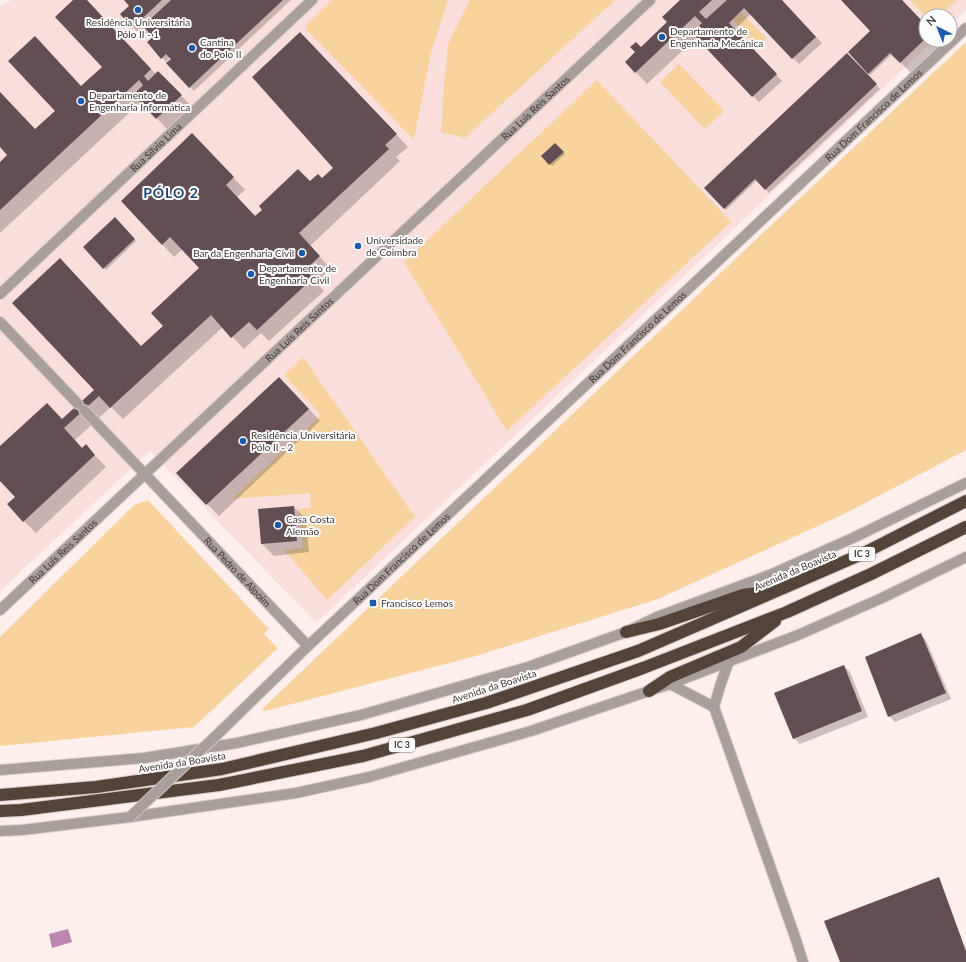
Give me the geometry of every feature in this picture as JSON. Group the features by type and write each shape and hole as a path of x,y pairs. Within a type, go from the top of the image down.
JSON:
{"highway":[{"name":"Avenida da Boavista","path":"0,795 96,787 222,769 376,733 486,703 638,651 862,554 966,501"},
{"name":"IC 3","path":"0,811 21,810 219,785 363,756 527,710 643,668 787,612 871,574 966,527"},
{"path":"626,632 659,624 743,595 777,590"},
{"path":"649,691 670,677 741,647 787,612"}],"street":[{"name":"Rua Sílvio Lima","path":"0,294 312,0"},
{"name":"Rua Luís Reis Santos","path":"0,610 650,0"},
{"name":"Rua Dom Francisco de Lemos","path":"308,646 966,28"},
{"name":"Rua Pedro de Alpoím","path":"0,322 308,646"},
{"name":"Avenida da Boavista","path":"0,770 144,758 237,744 361,715 528,667 626,632 657,617 772,574 855,537 966,483"},
{"path":"0,831 22,830 130,817 296,793 369,777 531,731 670,684 798,636 882,598 966,557"},
{"path":"130,817 308,646"},
{"path":"729,661 714,708 803,962"},
{"path":"670,684 714,708"}],"shaded area":[{"name":"Universidade de Coimbra","path":"12,0 966,0 966,10 958,18 958,8 918,8 918,48 926,48 316,623 150,451 0,591 0,6"},
{"path":"332,0 448,0 431,52 414,140 306,29 307,24"},
{"path":"470,0 615,0 465,138 441,132 448,44"},
{"path":"910,0 957,0 948,8 918,8"},
{"path":"741,12 766,38 757,46 733,20"},
{"path":"966,42 966,450 844,514 658,599 476,656 265,711 262,709 747,248"},
{"path":"679,64 724,111 705,129 660,82"},
{"path":"597,80 731,222 507,431 404,262"},
{"path":"303,357 415,517 327,600 284,550 303,548 298,509 311,508 310,493 232,499 321,415 284,375"},
{"path":"148,500 269,629 264,634 278,648 194,727 0,746 0,637 134,505"},
{"path":"68,929 72,942 52,948 49,934"}],"building":[{"name":"Departamento de Engenharia Informática","path":"73,0 87,0 151,69 144,76 148,81 158,71 182,95 156,119 133,95 143,85 139,80 0,210 0,162 7,155 0,147 0,92 35,129 55,111 8,61 35,36 81,86 102,67 55,17"},
{"name":"Residência Universitária Pólo II - 1","path":"124,0 162,0 132,28 120,14 129,6"},
{"name":"Cantina do Polo II","path":"171,0 283,0 189,88 166,63 171,59 166,54 161,59 147,42 153,37 143,26"},
{"path":"680,0 712,0 699,12 706,19 727,0 782,0 816,37 792,59 744,8 729,23 777,74 752,97 692,33 702,23 695,16 635,73 625,62 635,52 630,47 636,42 641,47 667,22 662,17"},
{"path":"841,0 902,0 918,17 918,46 900,63 890,53 868,74 848,52 870,31"},
{"name":"Departamento de Engenharia Civil","path":"300,32 397,134 385,145 389,149 299,233 320,256 305,270 313,278 257,330 249,322 231,338 211,315 110,408 99,396 64,428 82,448 86,444 95,455 23,522 7,504 15,497 0,481 0,446 47,403 62,419 94,390 12,303 60,258 141,346 163,326 151,313 199,268 170,237 162,245 121,201 192,133 234,177 226,185 255,216 262,210 259,206 298,169 310,181 318,174 322,178 333,168 252,77"},
{"path":"847,53 877,84 765,190 755,179 724,209 704,188"},
{"path":"555,143 564,152 549,165 541,156"},
{"path":"115,217 135,239 103,269 83,247"},
{"name":"Residência Universitária Pólo II - 2","path":"279,377 309,409 206,505 176,473"},
{"name":"Casa Costa Alemão","path":"294,506 297,541 261,544 258,509"},
{"path":"921,633 946,693 888,717 865,657"},
{"path":"844,665 862,711 793,739 774,693"},
{"path":"939,877 966,951 966,962 840,962 824,921"}],"place":[{"name":"Residência Universitária Pólo II - 1","path":"138,10"},
{"name":"Departamento de Engenharia Mecânica","path":"662,37"},
{"name":"Cantina do Polo II","path":"192,48"},
{"name":"Departamento de Engenharia Informática","path":"81,101"},
{"name":"Universidade de Coimbra","path":"358,246"},
{"name":"Bar da Engenharia Civil","path":"302,253"},
{"name":"Departamento de Engenharia Civil","path":"251,274"},
{"name":"Residência Universitária Pólo II - 2","path":"243,441"},
{"name":"Casa Costa Alemão","path":"278,525"},
{"name":"Francisco Lemos","path":"373,603"}],"district":[{"name":"PÓLO 2","path":"171,193"}]}
